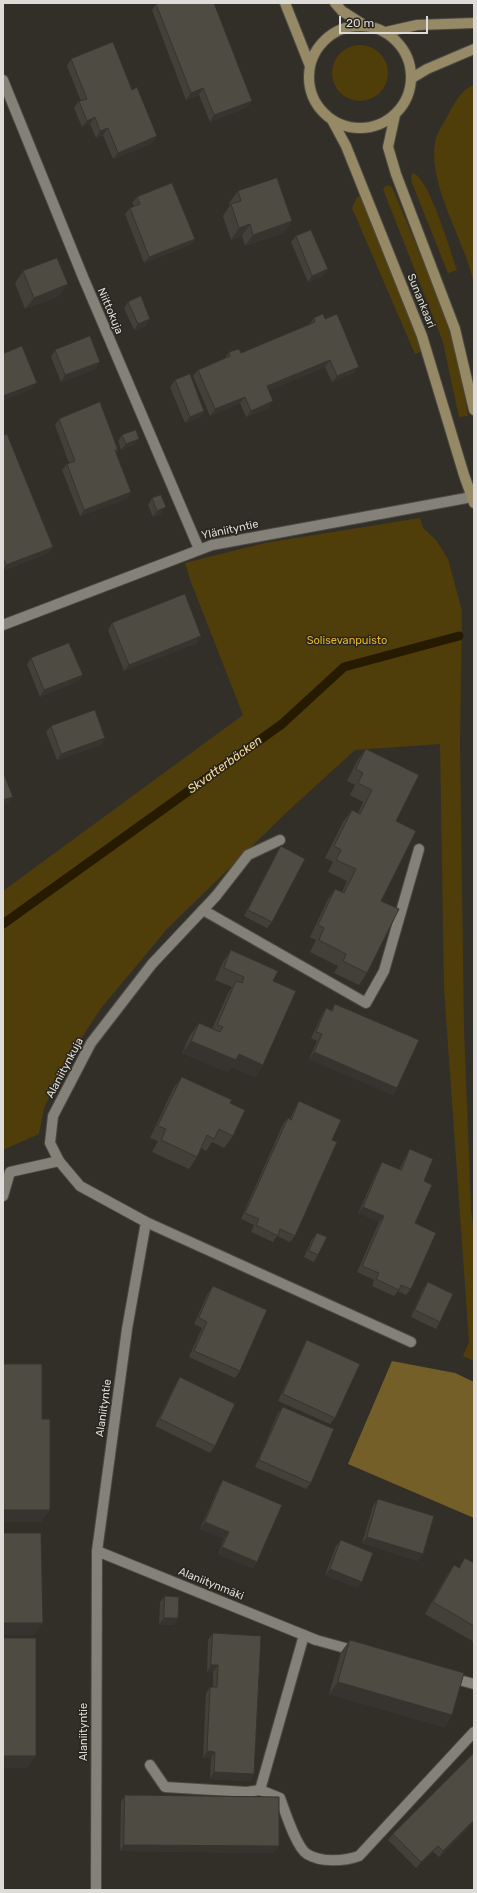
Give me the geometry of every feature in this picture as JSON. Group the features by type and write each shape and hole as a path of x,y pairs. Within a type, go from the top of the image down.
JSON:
{"street":[{"path":"285,3 310,66 310,89 319,108 332,120 347,126 363,128 375,126 395,115 405,102 412,78 406,54 396,40 386,32 364,25 342,11 334,3"},
{"path":"386,32 417,25 474,23"},
{"path":"310,66 325,39 341,29 364,25"},
{"path":"412,78 427,69 474,49"},
{"name":"Niittokuja","path":"3,80 83,277 199,549"},
{"name":"Sunankaari","path":"395,115 388,147 396,174 455,329 474,410"},
{"name":"Sunankaari","path":"332,120 346,146 422,336 464,475 473,497"},
{"name":"Yläniityntie","path":"3,625 212,545 473,497"},
{"name":"Alaniitynkuja","path":"146,1222 80,1186 59,1161 50,1142 54,1116 91,1043 152,964 216,896 248,856 280,840"},
{"path":"203,910 366,1003 384,971 419,849"},
{"path":"3,1196 10,1172 59,1161"},
{"path":"146,1222 411,1342"},
{"name":"Alaniityntie","path":"96,1890 97,1551 127,1328 146,1222"},
{"name":"Alaniitynmäki","path":"97,1551 316,1640 368,1654"},
{"path":"260,1790 304,1635"},
{"path":"436,1673 474,1684"},
{"path":"150,1766 165,1787 247,1792 260,1790 280,1798 296,1840 307,1854 326,1860 345,1860 359,1856 474,1732"}],"green space":[{"path":"360,45 371,47 380,53 386,62 388,73 386,84 380,93 371,99 360,101 349,99 340,93 334,84 332,73 334,62 340,53 349,47"},
{"path":"474,85 474,284 470,267 441,192 436,173 434,155 436,138 450,111 463,92"},
{"path":"413,173 419,178 426,188 432,201 445,233 457,270 448,273 412,183 411,176"},
{"path":"387,185 392,187 423,260 451,335 457,355 468,416 459,417 443,342 383,189"},
{"path":"362,196 425,350 415,354 352,208 357,197"},
{"name":"Solisevanpuisto","path":"420,518 423,528 436,540 448,559 462,611 460,743 464,1029 471,1209 474,1235 474,1361 463,1356 469,1342 444,988 440,744 355,750 288,811 167,929 102,1007 66,1061 44,1108 39,1134 3,1150 3,891 243,715 185,563 265,543"}],"shaded area":[{"path":"392,1361 455,1373 474,1382 474,1518 348,1464"}],"building":[{"path":"214,3 252,101 214,115 203,88 191,93 156,4"},
{"path":"113,42 132,90 137,87 157,136 118,153 108,128 100,131 95,117 87,121 79,101 87,99 71,59"},
{"path":"277,178 292,221 253,235 250,224 239,228 231,204 241,201 238,191"},
{"path":"172,183 195,239 149,257 130,208 140,204 137,197"},
{"path":"311,230 328,269 312,276 296,236"},
{"path":"57,258 68,284 34,298 23,271"},
{"path":"141,296 150,319 138,324 128,302"},
{"path":"323,314 325,319 337,314 359,367 337,376 330,360 267,386 273,401 251,411 245,397 215,409 198,370 230,356 229,352 239,349 241,353 315,322 314,318"},
{"path":"90,336 100,362 65,375 55,350"},
{"path":"22,346 37,383 3,396 3,354"},
{"path":"190,374 204,411 190,417 175,380"},
{"path":"100,402 118,450 115,450 131,492 84,510 67,464 75,461 59,419"},
{"path":"136,430 139,439 126,444 122,435"},
{"path":"7,434 53,547 6,565 3,558 3,436"},
{"path":"161,495 166,507 157,511 152,498"},
{"path":"185,594 201,636 129,665 112,623"},
{"path":"69,643 83,675 44,690 31,658"},
{"path":"95,710 105,738 61,754 51,726"},
{"path":"366,749 419,775 396,821 416,831 381,901 399,909 367,973 343,961 346,954 319,940 324,928 318,925 335,889 344,893 356,869 336,860 341,850 334,846 352,810 360,814 372,790 358,783 363,773 356,769"},
{"path":"3,772 13,797 3,800"},
{"path":"281,846 305,859 272,922 248,910"},
{"path":"231,950 278,971 273,981 296,991 263,1065 239,1054 236,1060 191,1041 199,1023 220,1032 223,1027 217,1025 236,981 242,983 244,977 224,968"},
{"path":"335,1004 419,1040 397,1088 314,1052 322,1034 316,1032 326,1008 332,1011"},
{"path":"182,1077 232,1100 230,1103 245,1110 233,1136 219,1129 214,1139 207,1135 197,1157 161,1140 166,1129 158,1126"},
{"path":"299,1101 341,1120 332,1140 337,1142 295,1236 280,1229 278,1236 256,1225 259,1219 245,1213 288,1118 291,1120"},
{"path":"410,1149 433,1159 424,1181 432,1185 415,1223 436,1233 411,1289 401,1285 399,1290 376,1279 379,1273 362,1266 384,1216 363,1207 382,1162 401,1170"},
{"path":"317,1233 327,1237 318,1255 309,1251"},
{"path":"428,1282 453,1294 440,1322 415,1310"},
{"path":"213,1286 267,1310 240,1371 194,1351 207,1322 199,1318"},
{"path":"307,1340 360,1364 335,1418 283,1394"},
{"path":"3,1364 42,1364 42,1419 50,1419 50,1510 3,1510"},
{"path":"180,1377 235,1404 215,1446 160,1419"},
{"path":"283,1407 334,1429 311,1483 259,1460"},
{"path":"223,1480 282,1505 257,1562 222,1547 229,1532 205,1522"},
{"path":"378,1499 434,1516 423,1554 367,1537"},
{"path":"3,1533 41,1533 43,1623 3,1623"},
{"path":"341,1540 373,1553 362,1582 330,1569"},
{"path":"465,1558 474,1563 474,1626 433,1602 454,1565 459,1568"},
{"path":"165,1596 179,1597 178,1618 164,1618"},
{"path":"213,1633 261,1636 254,1774 214,1772 215,1752 207,1751 210,1687 217,1687 218,1665 211,1665"},
{"path":"3,1638 36,1638 36,1756 3,1756"},
{"path":"350,1640 464,1673 452,1715 338,1682"},
{"path":"474,1753 474,1820 443,1851 438,1846 421,1862 393,1834"},
{"path":"125,1795 279,1797 279,1846 124,1845"}],"waterway":[{"name":"Skvatterbäcken","path":"3,924 282,724 344,667 459,636"}]}
